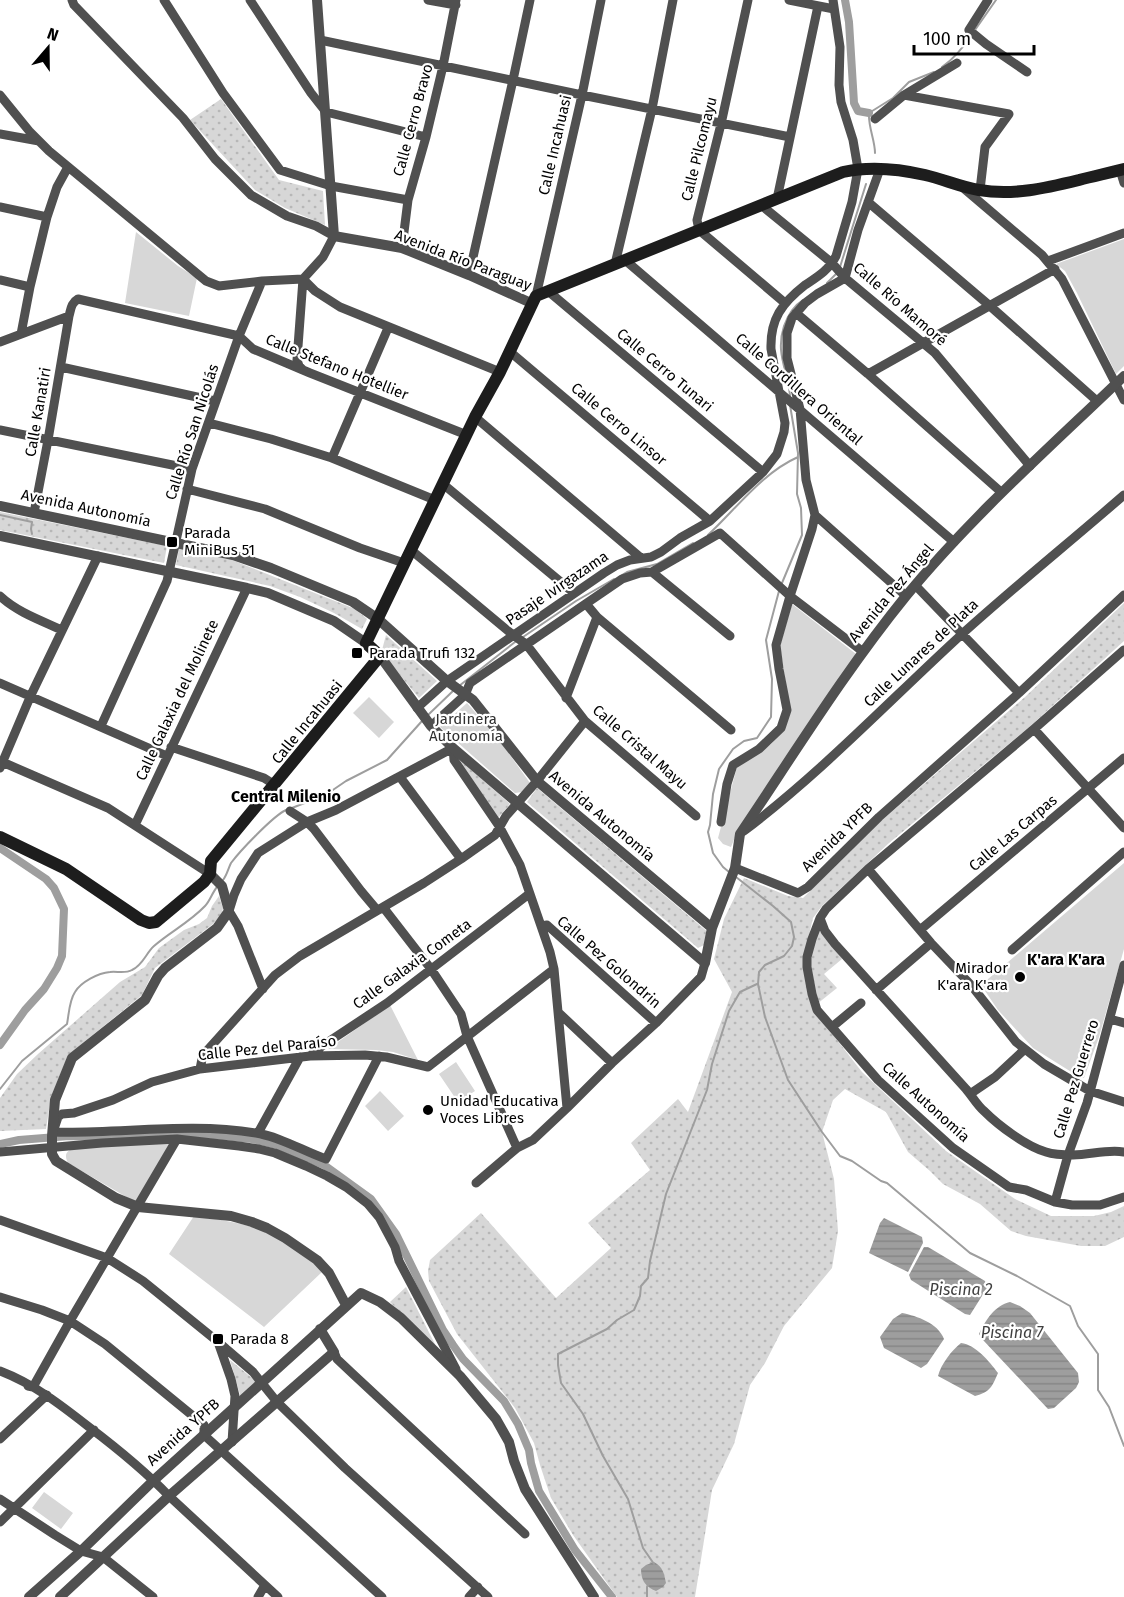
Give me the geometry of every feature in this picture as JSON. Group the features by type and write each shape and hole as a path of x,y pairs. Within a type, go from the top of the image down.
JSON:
{"main road":[{"name":"Avenida Río Paraguay","path":"533,300 548,291 843,172 866,168 902,171 980,190 1005,192 1033,190 1122,169"},
{"name":"Calle Incahuasi","path":"366,643 475,417 500,372 533,300"},
{"path":"366,643 380,656"},
{"name":"Calle Incahuasi","path":"0,837 66,869 128,912 149,923 156,922 204,882 216,880 212,861 380,656"}],"street":[{"path":"164,0 223,93 280,171 331,186 408,200"},
{"path":"250,0 326,112 426,137"},
{"path":"303,370 298,366 297,360 303,279 323,257 334,236 317,0"},
{"path":"428,0 456,3"},
{"path":"469,275 530,0"},
{"name":"Calle Incahuasi","path":"533,300 582,95 601,0"},
{"path":"620,262 673,0"},
{"name":"Calle Pilcomayu","path":"699,230 697,220 722,124 748,0"},
{"path":"789,0 818,6 834,4 840,46 841,102 853,140 858,169 852,202 832,263"},
{"path":"988,0 969,30 1027,72"},
{"path":"76,2 183,118 215,159 251,195 287,216 316,226 334,236"},
{"name":"Calle Cerro Bravo","path":"402,248 408,200 426,137 456,3"},
{"path":"777,199 818,6"},
{"path":"320,40 790,137"},
{"path":"875,119 904,95 957,63"},
{"path":"0,95 39,141 206,281 219,285 303,279 315,291 340,307 500,372"},
{"path":"904,95 1009,114 985,147 980,190"},
{"path":"0,134 39,141"},
{"path":"21,334 46,217 68,166"},
{"path":"1122,169 1124,183"},
{"path":"721,822 727,784 734,765 759,749 781,728 787,710 776,645 784,591 812,529 814,515 806,480 787,358 787,333 792,318 805,303 845,278 858,230 880,170"},
{"path":"961,186 1055,269 1070,292 1124,400"},
{"path":"868,202 1097,401"},
{"name":"Calle Río Mamoré","path":"761,205 832,263 845,278 934,353 1030,466"},
{"path":"0,207 46,217"},
{"path":"699,230 785,303"},
{"path":"1048,261 1124,233"},
{"name":"Avenida Río Paraguay","path":"334,236 402,248 533,300"},
{"name":"Calle Cordillera Oriental","path":"620,262 779,391 954,542"},
{"name":"Pasaje Ivirgazama","path":"417,708 447,681 617,565 630,560 651,557 710,521 763,472 777,453 784,432 771,349 776,316 785,303 832,263"},
{"path":"868,374 1055,269"},
{"path":"0,280 30,287"},
{"name":"Calle Río San Nicolás","path":"101,726 167,581 192,469 239,336 262,281"},
{"name":"Calle Cerro Tunari","path":"548,291 763,472"},
{"name":"Calle Stefano Hotellier","path":"69,316 74,302 83,299 239,336 253,350 467,435"},
{"path":"796,313 1001,492"},
{"path":"0,342 69,316"},
{"name":"Calle Kanatiri","path":"34,513 69,316"},
{"path":"332,458 388,328"},
{"name":"Calle Cerro Linsor","path":"510,351 710,521"},
{"path":"61,367 216,401"},
{"name":"Avenida Pez Ángel","path":"733,873 740,834 862,651 915,585 1001,492 1124,376"},
{"path":"475,417 641,558"},
{"path":"209,423 272,439 332,458 435,500"},
{"path":"0,430 192,469"},
{"path":"443,484 574,593"},
{"path":"187,489 265,509 360,548 405,563"},
{"name":"Calle Lunares de Plata","path":"740,834 771,811 841,749 962,635 1124,495"},
{"name":"Avenida Autonomía","path":"0,506 233,555 353,602 378,619 447,681 472,700 537,781 712,928"},
{"path":"814,515 906,596"},
{"name":"Pasaje Ivirgazama","path":"431,726 465,695 470,683 622,579 652,572 720,533 784,591"},
{"path":"0,536 268,593 334,621 366,643"},
{"name":"Calle Cristal Mayu","path":"411,550 526,644 585,721 696,816"},
{"path":"98,556 30,695 1,764 108,808 216,880 238,926 263,988"},
{"path":"652,572 730,636"},
{"path":"915,585 1019,693"},
{"name":"Calle Galaxia del Molinete","path":"135,825 247,588"},
{"path":"784,591 862,651"},
{"name":"Avenida YPFB","path":"733,873 798,893 808,887 879,817 1019,693 1124,595"},
{"path":"0,596 10,605 62,630"},
{"path":"587,604 597,617 731,730"},
{"path":"566,698 597,617"},
{"path":"1124,650 1035,729 868,869 826,909 820,918 825,931 835,944 984,1111 1005,1128 1028,1144 1054,1154 1124,1152"},
{"path":"380,656 431,726 453,748 705,963"},
{"path":"0,682 101,726 169,752 264,778 275,785"},
{"path":"200,1069 204,1054 275,975 495,835 506,816 585,721"},
{"path":"1035,729 1124,828"},
{"path":"346,1305 329,1273 317,1260 267,1228 231,1216 138,1207 116,1198 56,1161 52,1154 55,1100 72,1058 145,1000 165,968 217,928 229,911 241,879 258,853 307,822 336,810 453,748"},
{"path":"453,748 454,760 499,826 520,865 541,926 554,969 567,1108"},
{"name":"Calle Las Carpas","path":"920,930 1124,758"},
{"path":"400,777 460,859"},
{"path":"290,811 314,829 361,891 380,908 431,969 460,1014 467,1036 517,1148"},
{"path":"1012,950 1124,852"},
{"path":"868,869 931,943 971,985 1016,1042 1044,1064 1090,1091 1124,1102"},
{"path":"476,1183 517,1148 533,1140 701,977 712,928 733,873"},
{"name":"Calle Galaxia Cometa","path":"310,1056 387,1003 529,894"},
{"name":"Calle Autonomía","path":"820,918 807,957 812,994 817,1010 878,1080 953,1148 1009,1187 1072,1205 1100,1205 1124,1197"},
{"name":"Calle Pez Golondrin","path":"541,926 547,925 656,1023"},
{"path":"876,990 931,943"},
{"name":"Calle Pez Guerrero","path":"1055,1202 1090,1091 1124,964"},
{"name":"Calle Pez del Paraíso","path":"52,1139 58,1117 62,1114 74,1113 113,1100 152,1082 200,1069 310,1056 365,1055 428,1067 554,969"},
{"path":"832,1027 861,1003"},
{"path":"559,1013 612,1064"},
{"path":"1110,1019 1124,1023"},
{"path":"970,1094 995,1077 1025,1049"},
{"path":"0,1152 52,1139 189,1128 258,1133 326,1159 379,1056"},
{"path":"258,1133 300,1057"},
{"path":"52,1139 177,1139 239,1146 275,1154 327,1176 368,1204 379,1217 395,1246 399,1261 460,1376 496,1419 509,1442 525,1489 594,1597"},
{"path":"33,1387 177,1139"},
{"path":"0,1220 107,1258 143,1281 253,1372 277,1402 345,1468 488,1597"},
{"name":"Avenida YPFB","path":"29,1597 234,1406 361,1293 380,1302 401,1318 460,1376"},
{"path":"0,1297 70,1321 105,1344 196,1417 204,1425 204,1435 382,1597"},
{"path":"320,1329 337,1359 525,1534"},
{"path":"217,1341 235,1396 232,1442"},
{"path":"60,1597 169,1496 334,1352"},
{"path":"0,1371 18,1378 47,1395 94,1430 154,1480 278,1597"},
{"path":"0,1377 33,1387"},
{"path":"0,1440 47,1395"},
{"path":"0,1522 94,1430"},
{"path":"0,1499 81,1551 103,1557 153,1597"},
{"path":"258,1597 265,1585"},
{"path":"469,1597 478,1587"}],"green space":[{"path":"221,99 279,180 323,191 325,225 285,208 255,190 190,120"},
{"path":"136,232 178,266 197,278 189,316 125,303"},
{"path":"1124,239 1124,366 1116,374 1065,271 1056,264"},
{"path":"0,512 167,546 164,563 0,530"},
{"path":"179,548 232,560 355,609 367,619 362,629 300,597 270,586 176,565"},
{"path":"1124,603 1124,641 1028,728 889,843 822,906 813,918 810,931 823,928 842,959 824,974 837,988 812,1008 862,1072 946,1151 1015,1199 1051,1216 1094,1216 1124,1206 1124,1237 1105,1246 1081,1246 1011,1231 980,1204 943,1184 908,1152 886,1112 845,1089 833,1100 822,1132 834,1179 838,1231 832,1268 784,1326 765,1363 750,1385 734,1444 712,1490 695,1597 617,1597 573,1535 551,1498 534,1443 515,1408 457,1334 429,1281 430,1260 481,1213 556,1298 611,1248 588,1223 650,1170 631,1143 678,1099 688,1112 732,992 714,959 724,919 744,878 788,896 803,898 881,821 1025,697"},
{"path":"792,604 856,654 738,830 731,847 723,844 718,838 737,767 771,744 784,729 790,711 780,646"},
{"name":"Jardinera Autonomía","path":"386,635 437,681 419,698 382,650"},
{"path":"369,697 394,722 379,738 353,713"},
{"name":"Jardinera Autonomía","path":"467,703 497,737 530,783 522,792 515,793 440,727"},
{"path":"459,759 510,804 498,818"},
{"path":"537,788 709,933 706,944 698,948 527,802"},
{"path":"1124,863 1124,949 1099,1037 1084,1078 1081,1078 1033,1048 998,1010 981,985"},
{"path":"219,896 223,908 222,914 213,924 155,968 142,995 68,1055 51,1097 46,1129 0,1131 0,1098 17,1074 120,982 145,967 159,948 184,930 207,918"},
{"path":"390,1005 418,1060 393,1052 328,1049"},
{"path":"456,1062 475,1091 458,1102 439,1074"},
{"path":"380,1091 404,1116 388,1131 365,1106"},
{"path":"167,1143 170,1145 135,1202 68,1163 66,1158 68,1152 74,1148"},
{"path":"194,1216 248,1226 280,1238 309,1258 322,1272 264,1327 169,1254"},
{"path":"406,1287 440,1354 390,1302"},
{"path":"230,1360 257,1382 241,1398"},
{"path":"44,1492 73,1513 61,1529 32,1508"}],"water":[{"path":"884,1218 922,1237 923,1243 908,1272 869,1253"},
{"name":"Piscina 2","path":"924,1247 928,1247 985,1281 987,1288 970,1315 911,1280 909,1275"},
{"name":"Piscina 7","path":"1010,1302 1030,1313 1078,1373 1079,1382 1076,1388 1054,1408 1048,1409 979,1334 995,1310"},
{"path":"902,1313 920,1318 932,1325 944,1339 927,1364 921,1368 884,1348 880,1337 893,1319"},
{"path":"961,1343 977,1350 998,1373 990,1388 984,1393 975,1396 938,1376 947,1358"},
{"path":"654,1562 663,1571 666,1583 656,1591 649,1588 641,1573 641,1569"}],"waterway":[{"path":"845,0 849,22 854,103 858,111 869,113"},
{"path":"975,30 996,0"},
{"path":"942,67 951,60 972,34"},
{"path":"875,153 869,113 893,98 909,82 934,72"},
{"path":"840,267 866,184"},
{"path":"827,283 838,272"},
{"path":"790,396 781,354 782,336 789,315 803,300"},
{"path":"782,583 802,535 801,508 797,494 798,453 790,405"},
{"path":"708,535 761,482 798,457"},
{"path":"0,515 32,522 32,534"},
{"path":"622,575 657,564 693,543"},
{"path":"523,637 576,601 614,579"},
{"path":"729,872 713,853 708,832 713,794 719,769 733,749 744,741 757,738 771,717 772,679 766,640 779,591"},
{"path":"459,686 515,642"},
{"path":"428,715 454,690"},
{"path":"292,808 327,794 346,781 387,760 422,721"},
{"path":"223,880 231,863 242,850 265,826 286,810"},
{"path":"0,848 46,879 54,888 64,909 62,956 57,968 44,989 25,1010 0,1045"},
{"path":"736,877 791,922 794,937 792,946 784,956 765,965 759,972 758,984 765,1017 788,1080 822,1132 840,1156 887,1183 970,1253 1070,1306 1078,1326 1098,1354 1098,1390 1109,1407 1124,1446"},
{"path":"0,1089 22,1061 67,1024 72,999 81,985 100,974 127,972 136,968 154,946 205,906 217,887"},
{"path":"654,1564 643,1548 628,1499 603,1456 583,1414 561,1383 558,1354 607,1329 634,1310 640,1296 641,1286 648,1278 666,1194 707,1090 712,1064 729,1011 740,992 757,984"},
{"path":"0,1144 69,1136 119,1137 165,1132 252,1139 277,1145 324,1165 371,1199 396,1234 443,1330 463,1359 504,1401 518,1424 529,1450 539,1491 575,1550 612,1597"},
{"path":"647,1597 648,1585"}],"place":[{"name":"Parada MiniBus 51","path":"172,542"},
{"name":"Parada Trufi 132","path":"357,653"},
{"name":"Mirador K'ara K'ara","path":"1020,977"},
{"name":"Unidad Educativa Voces Libres","path":"428,1110"},
{"name":"Parada 8","path":"218,1339"}],"district":[{"name":"Central Milenio","path":"286,796"},
{"name":"K'ara K'ara","path":"1066,959"}]}
